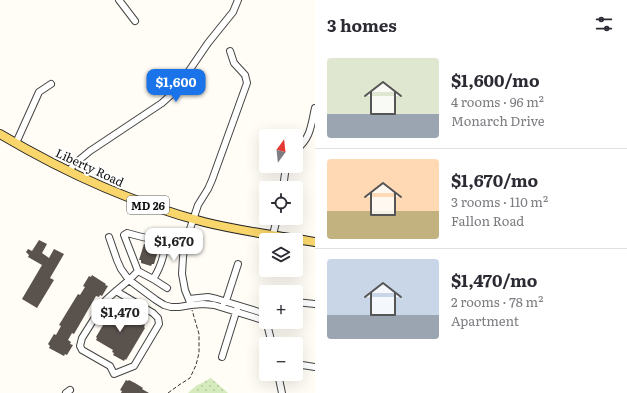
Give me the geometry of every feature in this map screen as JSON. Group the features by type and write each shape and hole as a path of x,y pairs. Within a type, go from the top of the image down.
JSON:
{"main road":[{"name":"Liberty Road","path":"0,134 70,172 139,202 194,219 230,228 261,233"},
{"name":"Liberty Road","path":"303,240 315,242"}],"street":[{"path":"119,0 135,21"},
{"path":"70,172 73,165 90,151 172,94 208,43 233,12 238,0"},
{"path":"190,302 185,290 182,274 185,244 198,205 212,180 247,83 245,75 234,63 230,51"},
{"path":"16,143 36,96 39,92 51,84"},
{"path":"303,142 308,136 315,108"},
{"path":"153,279 165,251 163,239 158,237 141,237 127,233 124,235 138,271 167,288"},
{"path":"109,237 121,269 129,280 164,306 179,307 208,297 226,301 237,308 259,318"},
{"path":"220,306 226,301 238,264"},
{"path":"116,291 153,313 158,318 159,324 134,366 114,374 110,366 82,350 80,346 82,338 106,300 138,271"},
{"path":"190,302 259,313"},
{"path":"303,303 315,304"},
{"path":"222,357 237,308"},
{"path":"303,365 315,367"},
{"path":"279,381 282,393"}],"path":[{"path":"168,393 190,378 196,365 199,353 199,334 190,302"}],"green space":[{"path":"211,378 228,393 188,393 196,386"}],"building":[{"path":"39,240 47,244 42,253 49,258 54,249 64,254 50,278 54,280 37,308 22,299 42,265 28,257 29,255 26,252 28,249 32,251"},
{"path":"147,242 158,246 157,248 159,248 154,264 151,266 141,263 141,260 139,260 144,244 146,245"},
{"path":"92,275 108,286 102,296 96,296 74,334 72,333 68,340 71,342 70,344 73,345 67,355 65,354 64,356 49,348 50,346 48,344 54,334 56,335 61,326 59,325 78,294 80,295 85,287 83,286 89,276 91,277"},
{"path":"118,304 128,310 127,312 129,313 126,317 133,321 134,319 145,325 145,328 124,361 113,355 113,350 96,340 96,337 115,305 117,306"},
{"path":"126,380 135,383 149,393 121,393 122,391 120,390"}]}
